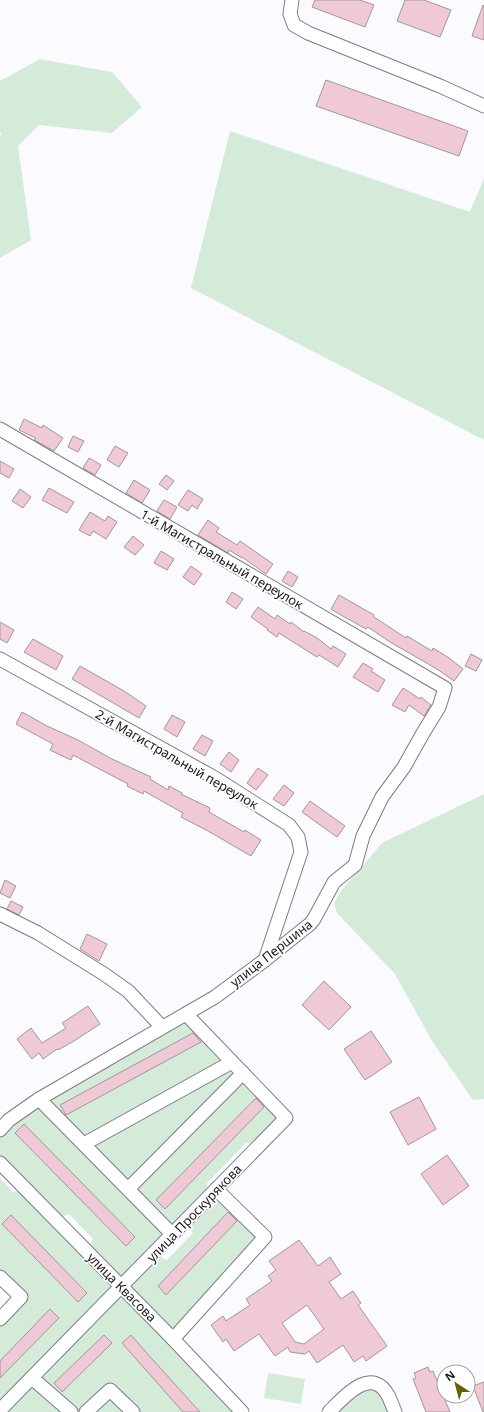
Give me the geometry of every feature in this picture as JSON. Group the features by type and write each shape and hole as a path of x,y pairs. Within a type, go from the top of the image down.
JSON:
{"street":[{"path":"292,0 290,14 294,25 484,106"},
{"name":"1-й Магистральный переулок","path":"0,429 445,688"},
{"name":"2-й Магистральный переулок","path":"0,659 215,778 289,825 298,837 301,852 265,960"},
{"name":"улица Першина","path":"0,1130 9,1120 39,1098 215,997 310,924 314,920 334,882 355,865 364,836 382,797 404,767 439,708 445,688"},
{"path":"0,914 38,933 104,974 128,991 162,1027"},
{"name":"улица Проскурякова","path":"0,1410 286,1118 186,1014"},
{"path":"84,1144 232,1062"},
{"path":"128,1189 243,1073"},
{"path":"39,1098 172,1234"},
{"name":"улица Квасова","path":"0,1163 173,1339 242,1412"},
{"path":"173,1339 265,1237 216,1189"},
{"path":"0,1277 21,1297 0,1319"},
{"path":"32,1378 71,1412"},
{"path":"329,1412 350,1391 361,1384 370,1383 380,1386 388,1396 395,1412"},
{"path":"86,1412 110,1390 133,1412"}],"green space":[{"path":"40,59 112,72 142,107 112,133 39,125 18,146 31,240 0,258 0,136 2,133 0,132 0,81"},
{"path":"230,131 470,212 484,178 484,440 191,288"},
{"path":"484,794 484,1099 473,1100 432,1041 395,974 337,913 334,903 341,891 382,843"},
{"path":"186,1018 228,1061 85,1141 43,1099"},
{"path":"232,1066 239,1073 128,1182 90,1145"},
{"path":"243,1077 281,1118 255,1145 246,1143 207,1183 208,1192 171,1230 131,1189"},
{"path":"39,1103 168,1234 121,1282 88,1250 93,1239 69,1214 58,1219 0,1159 0,1134"},
{"path":"0,1178 13,1192 23,1190 118,1287 0,1408 0,1322 24,1297 0,1273"},
{"path":"216,1193 261,1236 173,1335 125,1287 156,1255 167,1260 193,1233 187,1223"},
{"path":"122,1290 239,1412 135,1412 110,1387 84,1412 74,1412 35,1378"},
{"path":"268,1373 305,1379 301,1404 264,1398"},
{"path":"32,1381 69,1412 2,1412"},
{"path":"362,1386 379,1388 391,1412 332,1412"},
{"path":"109,1397 127,1412 93,1412"}],"building":[{"path":"315,0 360,0 374,5 365,27 312,7"},
{"path":"405,0 424,0 451,10 440,37 397,21"},
{"path":"483,5 484,6 484,40 472,36"},
{"path":"326,80 468,131 459,156 316,106"},
{"path":"24,419 42,428 43,425 63,438 54,451 34,440 36,438 19,430"},
{"path":"73,436 84,441 78,452 68,447"},
{"path":"115,446 128,453 119,467 107,460"},
{"path":"89,458 101,465 95,475 83,468"},
{"path":"0,461 14,469 9,478 0,473"},
{"path":"166,475 174,481 167,490 159,484"},
{"path":"134,480 150,490 142,503 126,493"},
{"path":"49,488 74,502 67,513 42,500"},
{"path":"20,489 31,497 23,508 12,501"},
{"path":"188,490 203,499 197,509 192,505 188,511 178,505"},
{"path":"164,500 177,507 170,519 157,511"},
{"path":"90,512 105,521 108,516 117,522 106,539 93,531 90,536 79,530"},
{"path":"208,520 219,528 216,532 237,545 240,541 273,564 266,574 242,557 229,550 228,553 198,535"},
{"path":"133,536 144,545 135,555 124,547"},
{"path":"161,551 174,559 167,570 154,563"},
{"path":"191,566 202,574 194,585 183,577"},
{"path":"288,571 298,577 292,587 282,581"},
{"path":"232,592 243,599 236,609 226,602"},
{"path":"339,595 374,615 374,617 406,638 407,636 432,651 433,648 463,669 454,681 368,627 366,629 341,615 331,609"},
{"path":"258,607 275,619 277,615 290,624 291,622 304,632 317,638 331,649 333,646 346,654 338,667 319,655 317,657 279,633 277,637 267,630 268,629 251,617"},
{"path":"0,622 14,630 7,643 0,639"},
{"path":"33,639 63,656 56,670 24,652"},
{"path":"471,654 482,660 476,671 465,666"},
{"path":"363,663 373,669 371,671 385,680 378,692 353,677"},
{"path":"80,666 124,691 146,706 139,718 72,679"},
{"path":"403,688 420,699 421,697 431,705 424,716 409,705 405,712 392,705"},
{"path":"22,712 112,759 151,777 150,779 168,790 169,786 182,793 181,794 210,808 209,812 244,832 245,830 261,840 251,856 181,817 183,813 144,791 143,794 127,786 128,784 73,755 71,760 50,750 53,744 16,724"},
{"path":"172,715 185,722 177,737 164,729"},
{"path":"202,735 213,741 205,756 193,749"},
{"path":"229,752 239,760 231,772 220,764"},
{"path":"258,768 268,775 256,790 247,783"},
{"path":"284,785 294,793 284,806 273,799"},
{"path":"310,801 345,826 337,837 302,812"},
{"path":"5,880 16,886 10,898 0,893"},
{"path":"11,901 23,907 19,915 7,909"},
{"path":"87,934 107,944 99,961 80,949"},
{"path":"324,981 351,1007 329,1030 302,1005"},
{"path":"88,1006 100,1024 43,1059 39,1053 32,1059 17,1039 31,1028 42,1043 66,1028 62,1023"},
{"path":"371,1031 392,1062 365,1080 344,1049"},
{"path":"193,1033 201,1042 66,1115 60,1105"},
{"path":"419,1097 436,1129 408,1145 390,1112"},
{"path":"256,1098 264,1107 165,1209 156,1200"},
{"path":"24,1124 135,1237 126,1246 15,1133"},
{"path":"447,1155 469,1186 443,1205 421,1174"},
{"path":"228,1212 237,1221 166,1295 158,1286"},
{"path":"11,1215 87,1293 78,1302 2,1224"},
{"path":"299,1240 318,1266 330,1257 341,1274 329,1282 341,1299 353,1291 361,1303 358,1305 387,1346 366,1361 363,1356 354,1362 343,1345 317,1363 309,1351 305,1354 290,1352 288,1347 275,1356 259,1334 234,1351 226,1339 223,1342 211,1325 223,1316 226,1321 250,1305 246,1299 272,1281 268,1276 276,1270 269,1261","holes":["307,1305 324,1329 304,1344 295,1342 282,1323"]},
{"path":"50,1309 59,1318 0,1378 0,1361"},
{"path":"104,1335 112,1343 62,1392 54,1383"},
{"path":"131,1335 200,1412 183,1412 122,1343"},
{"path":"428,1367 430,1372 433,1371 436,1378 436,1404 447,1404 450,1412 426,1412 413,1379 416,1378 414,1373"},
{"path":"484,1382 484,1412 476,1394 476,1385"}]}
